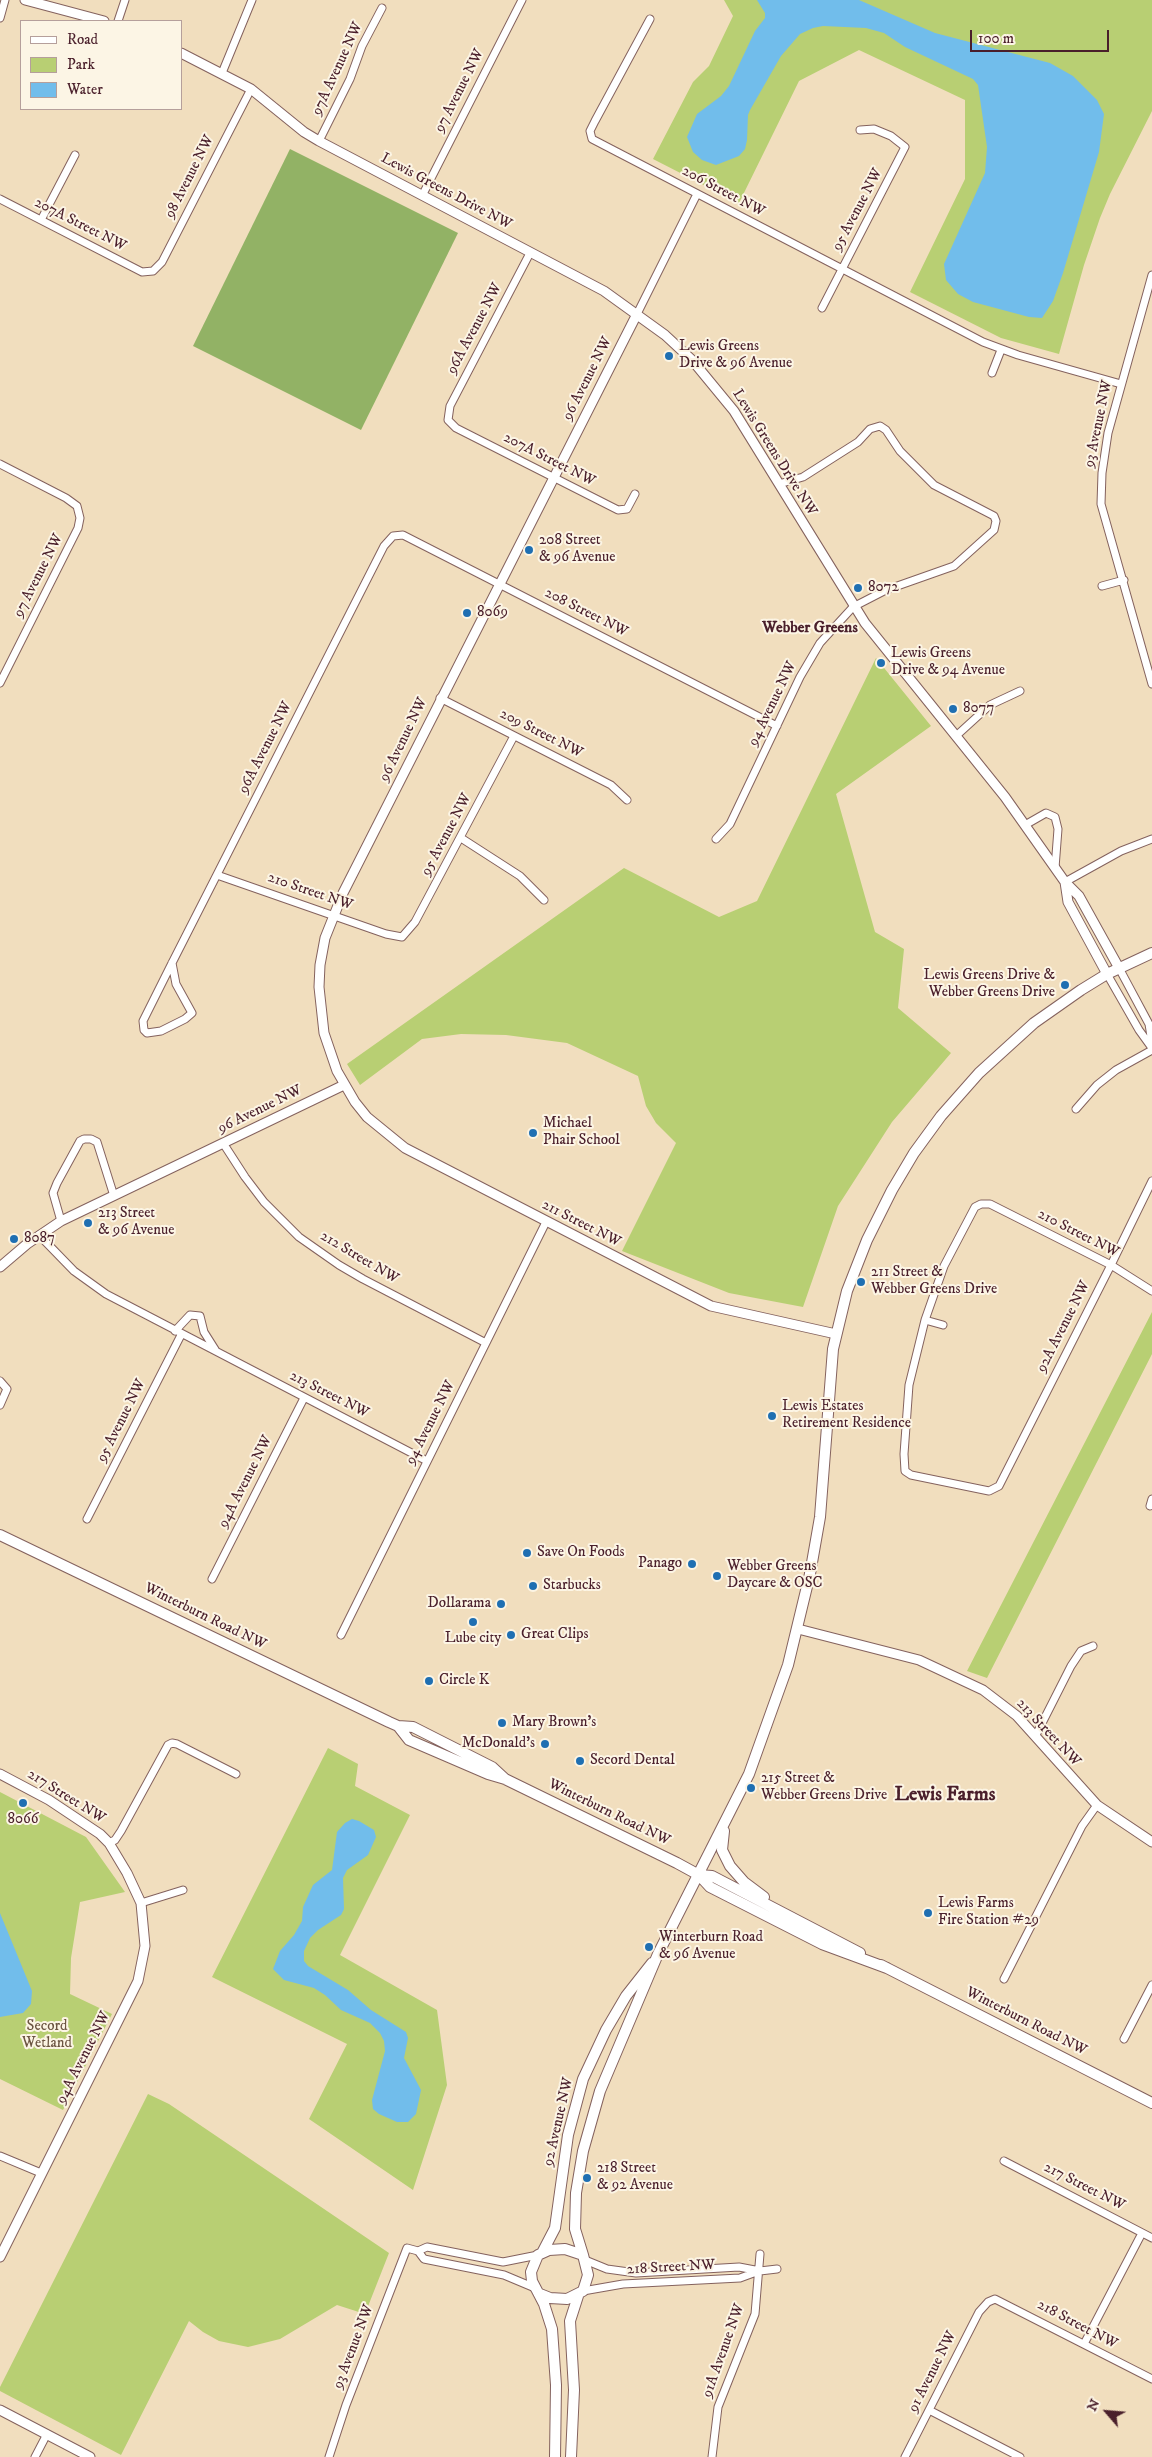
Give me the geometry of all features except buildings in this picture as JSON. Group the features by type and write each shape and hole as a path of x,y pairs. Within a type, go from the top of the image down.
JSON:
{"main road":[{"name":"92 Avenue NW","path":"571,2457 574,2390 570,2321 588,2275 575,2229 575,2205 589,2124 621,2038 658,1954 749,1774 777,1702 798,1628 820,1517 829,1382 836,1334 853,1272 892,1190 927,1135 960,1094 998,1054 1034,1023 1107,974 1152,952"},
{"name":"Winterburn Road NW","path":"0,1535 398,1726 413,1727 492,1767 505,1779 699,1875 710,1887 822,1944 887,1968"},
{"path":"726,1821 722,1850 730,1866 755,1891 791,1917"},
{"name":"Winterburn Road NW","path":"699,1875 712,1876 887,1968 1152,2102"},
{"name":"92 Avenue NW","path":"555,2457 555,2354 551,2322 531,2272 555,2228 568,2135 583,2079 602,2038 626,1996 658,1954"},
{"path":"540,2254 549,2250 565,2249 584,2257"},
{"path":"537,2291 559,2299 581,2294"}],"street":[{"path":"0,18 5,0"},
{"path":"25,0 100,20"},
{"path":"118,20 125,0"},
{"path":"222,73 252,0"},
{"name":"97 Avenue NW","path":"423,194 522,0"},
{"name":"97A Avenue NW","path":"319,141 350,79 362,46 382,8"},
{"name":"206 Street NW","path":"650,19 590,131 592,138 842,270 1001,350 1122,384"},
{"name":"Lewis Greens Drive NW","path":"182,54 251,89 304,132 319,141 423,194 604,291 665,335 704,374 734,411 853,607 1025,825 1065,882 1079,896 1119,968"},
{"name":"98 Avenue NW","path":"149,273 162,262 251,89"},
{"name":"95 Avenue NW","path":"842,270 905,147 891,136 874,129 860,130"},
{"path":"41,220 75,155"},
{"name":"96 Avenue NW","path":"0,1267 39,1235 61,1222 344,1085 329,1052 324,1033 319,987 325,938 334,914 440,698 697,194"},
{"name":"207A Street NW","path":"0,199 138,270 149,273"},
{"name":"96A Avenue NW","path":"448,420 450,406 530,253"},
{"path":"822,308 842,270"},
{"name":"93 Avenue NW","path":"1152,275 1108,433 1102,473 1101,504 1152,684"},
{"path":"992,373 1001,350"},
{"name":"207A Street NW","path":"448,420 456,428 618,510 627,509 635,494"},
{"name":"94 Avenue NW","path":"716,839 730,824 800,677 820,643 853,607 886,590 954,566 994,530 996,521 994,516 934,485 900,450 886,430 880,426 870,429 858,442 803,477 779,484"},
{"name":"97 Avenue NW","path":"0,464 66,498 77,506 80,518 78,528 2,675 0,683"},
{"name":"208 Street NW","path":"384,546 394,536 403,535 777,726"},
{"name":"96A Avenue NW","path":"172,963 176,984 192,1013 185,1019 161,1031 147,1033 144,1030 144,1021 172,963 384,546"},
{"path":"1102,586 1124,580"},
{"path":"956,736 990,706 1020,690"},
{"name":"209 Street NW","path":"440,698 611,785 627,800"},
{"name":"95 Avenue NW","path":"394,936 402,936 415,922 514,736"},
{"path":"1025,825 1046,813 1055,817 1058,829 1055,868"},
{"path":"461,838 520,876 544,900"},
{"path":"1065,882 1121,851 1152,839"},
{"name":"210 Street NW","path":"217,875 394,936"},
{"name":"Lewis Greens Drive NW","path":"1065,882 1068,902 1107,974"},
{"path":"1119,968 1149,1024 1152,1043"},
{"path":"1076,1109 1097,1085 1116,1070 1152,1049 1138,1030 1107,974"},
{"name":"211 Street NW","path":"344,1085 367,1117 405,1148 711,1306 836,1334"},
{"path":"61,1222 54,1193 66,1166 80,1142 84,1139 91,1139 97,1142 114,1196"},
{"name":"212 Street NW","path":"223,1143 244,1177 264,1202 299,1237 347,1270 486,1343"},
{"name":"92A Avenue NW","path":"925,1320 909,1385 904,1454 905,1471 911,1475 990,1491 999,1486 1152,1181"},
{"name":"210 Street NW","path":"925,1320 944,1266 970,1214 981,1204 990,1204 1111,1265 1152,1291"},
{"name":"94 Avenue NW","path":"341,1635 546,1222"},
{"name":"213 Street NW","path":"39,1235 89,1283 178,1333 427,1461"},
{"path":"178,1333 190,1315 200,1316 204,1332 218,1354"},
{"path":"925,1320 943,1325"},
{"name":"95 Avenue NW","path":"87,1519 178,1333"},
{"path":"0,1381 7,1388 0,1405"},
{"name":"94A Avenue NW","path":"212,1579 304,1398"},
{"name":"213 Street NW","path":"798,1628 894,1652 941,1668 991,1695 1017,1716 1097,1805 1152,1842"},
{"path":"1036,1736 1071,1666 1081,1651 1093,1646"},
{"path":"109,1843 118,1836 168,1745 172,1743 236,1774"},
{"name":"217 Street NW","path":"0,1774 49,1800 100,1834 109,1843 127,1873 141,1903"},
{"path":"1004,1979 1082,1826 1097,1805"},
{"path":"141,1903 183,1890"},
{"name":"94A Avenue NW","path":"0,2257 138,1981 145,1946 141,1903"},
{"path":"1124,2039 1152,1985"},
{"path":"0,2156 41,2172"},
{"name":"217 Street NW","path":"1004,2161 1152,2238"},
{"path":"1084,2344 1142,2233"},
{"path":"537,2291 504,2275 424,2259 418,2251 427,2247 504,2262 540,2254"},
{"name":"93 Avenue NW","path":"329,2457 341,2420 407,2248 418,2251"},
{"name":"91A Avenue NW","path":"712,2457 718,2406 755,2314 760,2254"},
{"name":"218 Street NW","path":"584,2257 608,2269 636,2273 739,2267 760,2271"},
{"name":"218 Street NW","path":"581,2294 623,2284 740,2278 760,2271 777,2269"},
{"name":"218 Street NW","path":"988,2302 995,2299 1002,2301 1152,2379"},
{"name":"91 Avenue NW","path":"905,2457 978,2312 988,2302"},
{"path":"0,2410 90,2457"},
{"path":"929,2410 1020,2457"},
{"path":"35,2457 47,2434"}],"green space":[{"path":"724,0 1152,0 1152,111 1100,218 1084,265 1059,354 1001,338 910,292 965,179 965,100 859,50 799,81 739,203 653,159 693,82 709,66 733,16"},
{"path":"290,149 458,233 361,430 193,346"},
{"path":"876,658 931,726 836,794 875,932 904,949 898,1008 951,1053 892,1122 838,1206 803,1307 729,1293 622,1251 676,1143 656,1123 646,1106 638,1076 567,1043 506,1035 461,1034 422,1039 360,1085 347,1064 624,868 719,917 757,901"},
{"path":"1152,1312 1152,1354 987,1678 967,1671"},
{"path":"328,1748 358,1764 355,1786 410,1815 340,1955 437,2010 447,2085 413,2190 309,2119 347,2044 212,1977"},
{"name":"Secord Wetland","path":"0,1792 86,1837 125,1892 80,1902 71,1958 70,1994 112,2014 63,2110 0,2079"},
{"path":"148,2094 169,2104 389,2253 365,2314 337,2305 280,2339 248,2347 219,2341 189,2321 121,2455 0,2391 0,2387"}],"water":[{"path":"757,0 859,0 935,33 1050,63 1073,76 1097,100 1104,114 1099,152 1063,273 1053,301 1042,318 1029,317 973,302 958,294 946,280 944,264 985,173 987,147 978,85 973,79 905,47 884,33 866,28 823,26 800,34 781,56 750,110 745,149 739,156 716,165 702,160 693,152 687,137 697,114 721,96 729,86 755,31 765,18 765,13"},
{"path":"352,1819 374,1830 376,1837 368,1855 347,1870 343,1878 344,1909 341,1915 318,1930 310,1938 304,1951 304,1961 308,1966 348,1990 371,2010 406,2032 408,2038 404,2058 421,2090 416,2114 408,2122 397,2122 379,2114 373,2109 372,2100 385,2051 384,2041 380,2033 370,2023 341,2010 325,1995 314,1988 284,1980 273,1969 280,1951 294,1935 302,1921 303,1907 313,1885 332,1870 337,1832 345,1823"},
{"path":"0,1913 32,1991 31,2004 23,2013 0,2017"}],"place":[{"name":"Lewis Greens Drive & 96 Avenue","path":"669,356"},
{"name":"208 Street & 96 Avenue","path":"529,550"},
{"name":"8072","path":"858,588"},
{"name":"8069","path":"467,613"},
{"name":"Lewis Greens Drive & 94 Avenue","path":"881,663"},
{"name":"8077","path":"953,709"},
{"name":"Lewis Greens Drive & Webber Greens Drive","path":"1065,985"},
{"name":"Michael Phair School","path":"533,1133"},
{"name":"213 Street & 96 Avenue","path":"88,1223"},
{"name":"8087","path":"14,1239"},
{"name":"211 Street & Webber Greens Drive","path":"861,1282"},
{"name":"Lewis Estates Retirement Residence","path":"772,1416"},
{"name":"Save On Foods","path":"527,1553"},
{"name":"Panago","path":"692,1564"},
{"name":"Webber Greens Daycare & OSC","path":"717,1576"},
{"name":"Starbucks","path":"533,1586"},
{"name":"Dollarama","path":"501,1604"},
{"name":"Lube city","path":"473,1622"},
{"name":"Great Clips","path":"511,1635"},
{"name":"Circle K","path":"429,1681"},
{"name":"Mary Brown's","path":"502,1723"},
{"name":"McDonald's","path":"545,1744"},
{"name":"Secord Dental","path":"580,1761"},
{"name":"215 Street & Webber Greens Drive","path":"751,1788"},
{"name":"8066","path":"23,1803"},
{"name":"Lewis Farms Fire Station #29","path":"928,1913"},
{"name":"Winterburn Road & 96 Avenue","path":"649,1947"},
{"name":"218 Street & 92 Avenue","path":"587,2178"}],"district":[{"name":"Webber Greens","path":"810,629"},
{"name":"Lewis Farms","path":"945,1796"}]}
